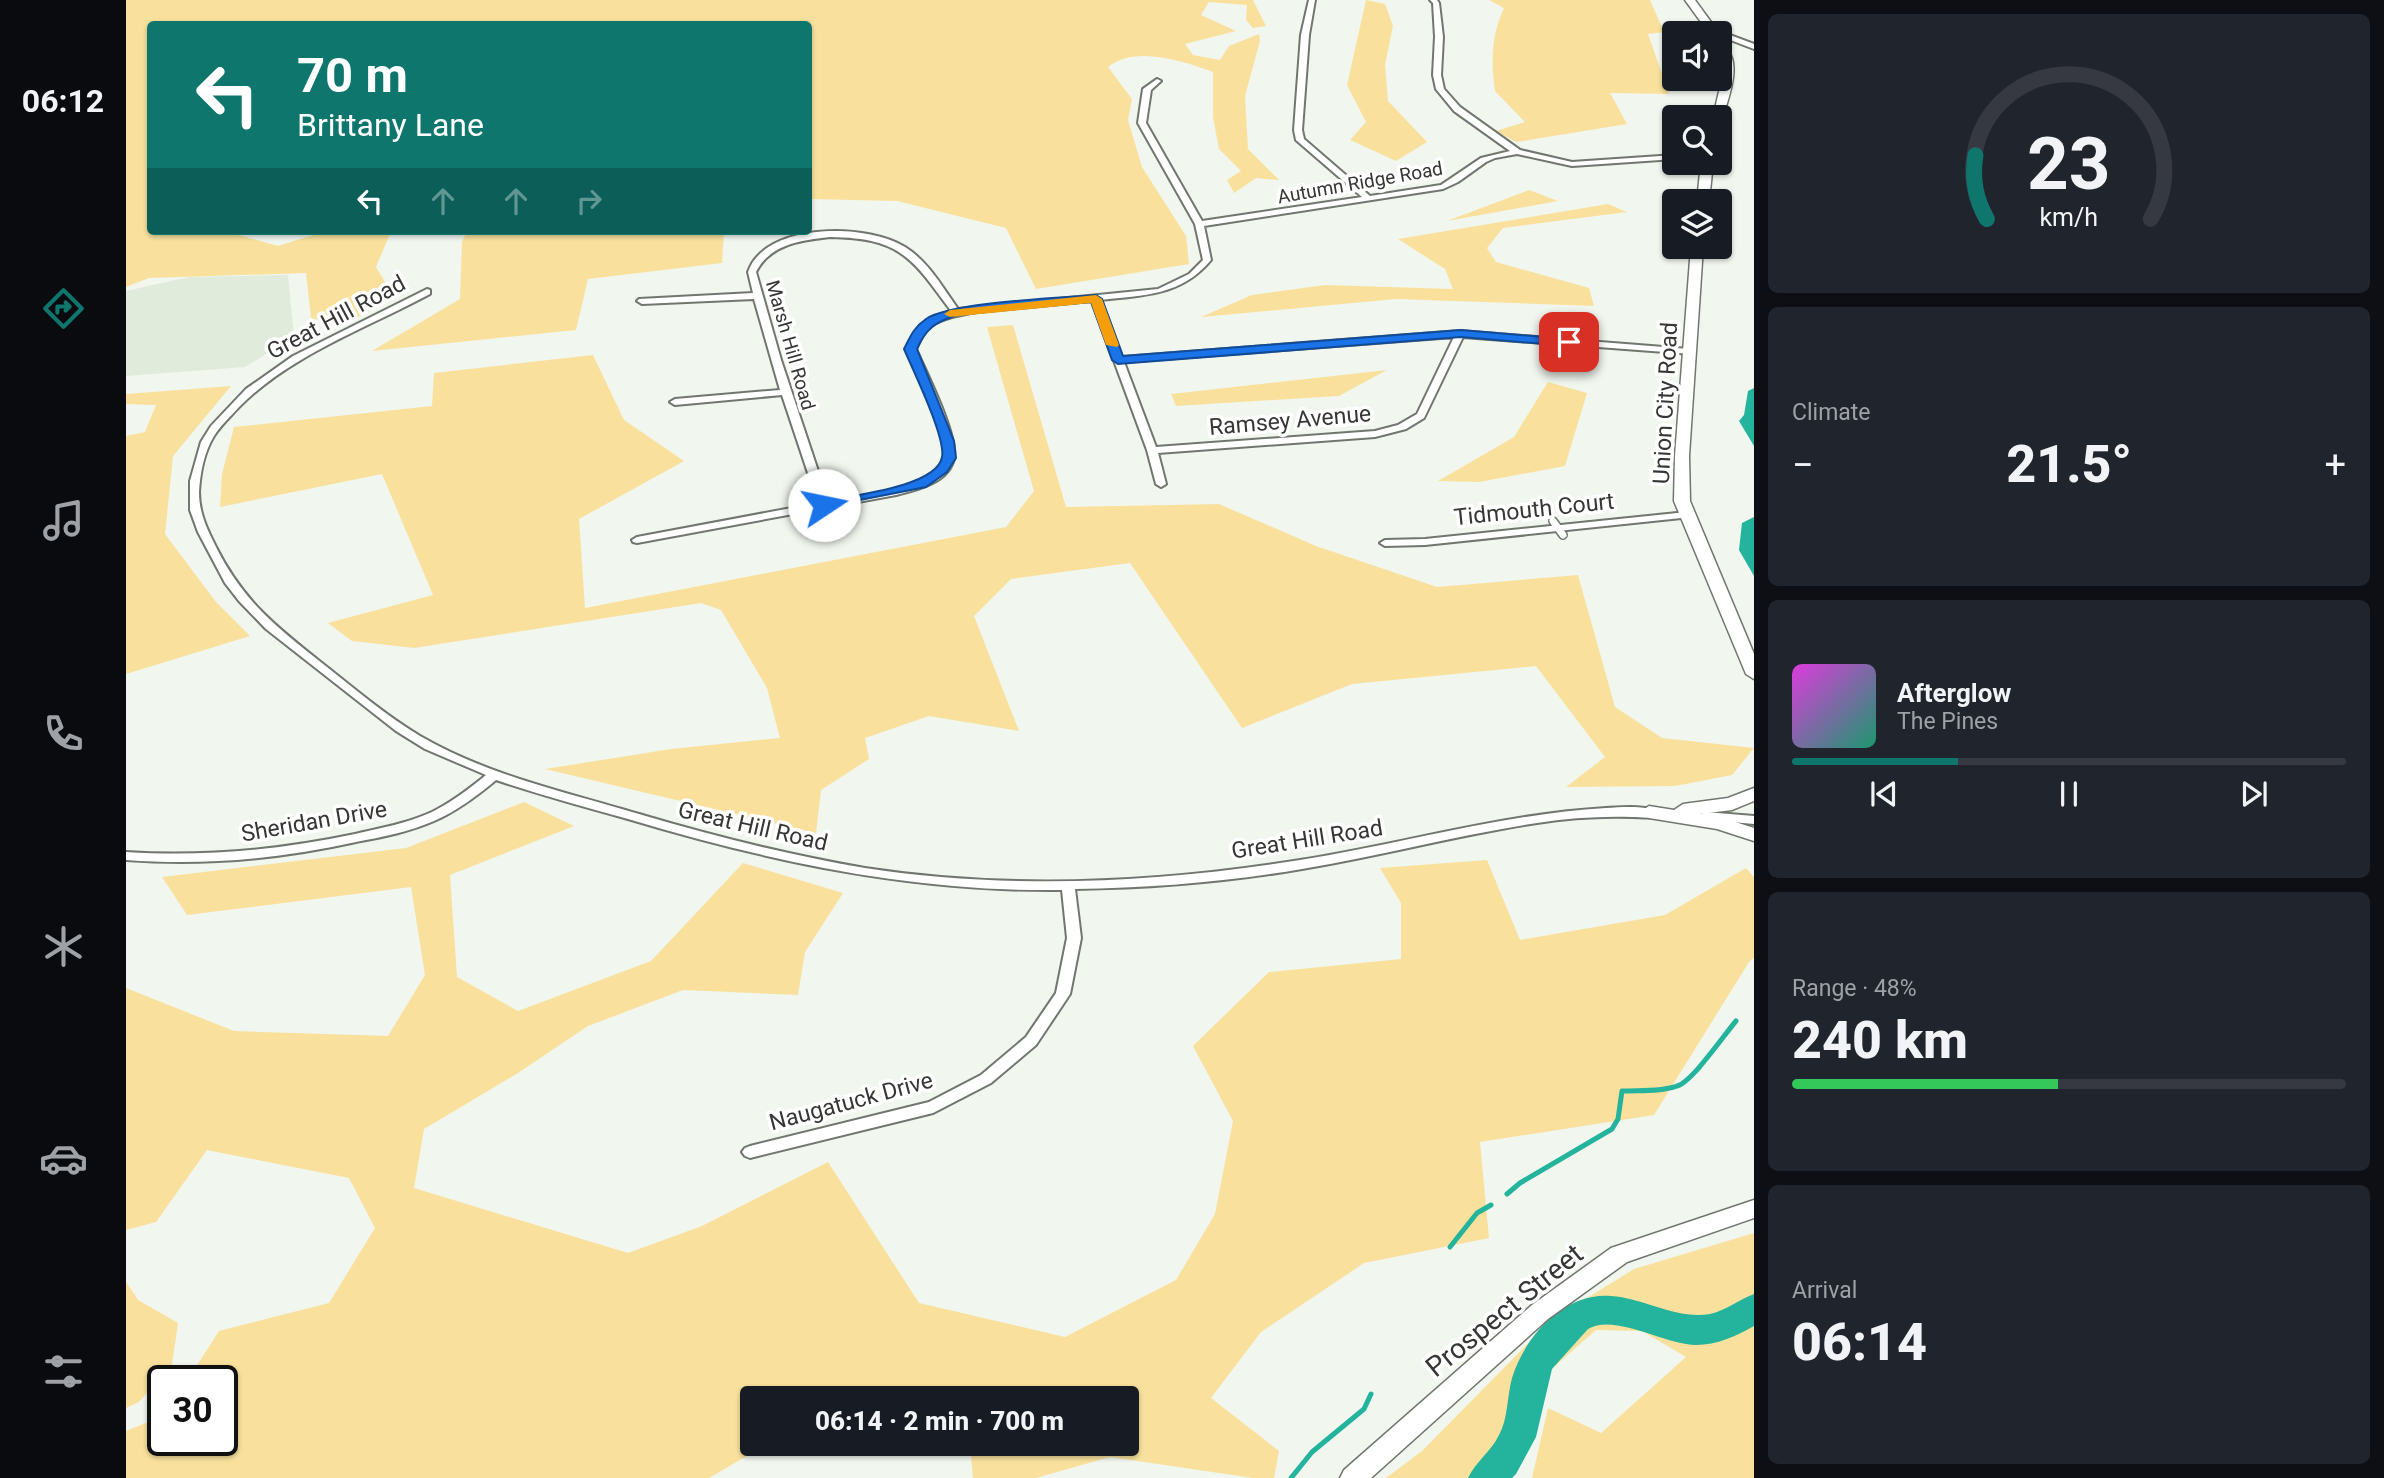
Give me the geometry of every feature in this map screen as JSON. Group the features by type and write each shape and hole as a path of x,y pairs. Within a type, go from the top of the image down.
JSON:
{"main road":[{"path":"1690,0 1705,21"},
{"name":"Union City Road","path":"1696,259 1682,456 1682,502 1754,674"},
{"path":"1649,812 1712,808 1732,804 1754,794"},
{"path":"1649,812 1720,823 1754,835"},
{"name":"Prospect Street","path":"1353,1478 1540,1312 1619,1255 1754,1209"}],"street":[{"path":"1312,0 1304,48 1298,130 1300,140 1368,199"},
{"path":"1433,0 1436,3 1439,37 1437,75 1440,89 1457,109 1517,152 1572,164 1662,158"},
{"path":"1732,39 1754,47"},
{"path":"637,540 922,485 941,472 949,458 947,441 911,349 919,331 932,320 956,312 1160,291 1192,276 1207,260 1199,224 1142,123 1146,89 1157,81"},
{"name":"Autumn Ridge Road","path":"1199,224 1443,187 1460,179 1475,165 1491,156 1517,152"},
{"name":"Marsh Hill Road","path":"824,505 785,392 757,296 752,272 760,258 779,245 832,234 889,241 905,250 920,264 956,312"},
{"name":"Great Hill Road","path":"427,292 383,317 295,358 244,395 210,434 197,472 195,510 220,568 260,621 415,738 495,774 670,828 825,865 952,882 1068,886 1214,875 1345,857 1495,824 1611,810 1754,820"},
{"path":"642,301 757,296"},
{"path":"1096,299 1152,450 1161,484"},
{"path":"1118,360 1461,334 1689,352"},
{"name":"Ramsey Avenue","path":"1152,450 1375,434 1402,427 1421,416 1461,334"},
{"path":"676,402 785,392"},
{"name":"Tidmouth Court","path":"1385,543 1687,515"},
{"name":"Sheridan Drive","path":"126,856 192,859 285,852 331,845 388,832 438,815 495,774"},
{"name":"Naugatuck Drive","path":"750,1152 933,1107 986,1079 1031,1041 1063,994 1074,938 1068,886"}],"shaded area":[{"path":"126,0 1253,0 1266,26 1253,28 1246,20 1247,5 1209,2 1201,15 1236,31 1185,44 1193,55 1220,60 1229,46 1259,34 1260,41 1245,96 1248,149 1279,180 1256,178 1234,193 1227,180 1241,171 1219,149 1213,117 1213,72 1159,57 1119,60 1108,67 1132,99 1128,120 1142,167 1186,236 1189,264 1036,289 1006,228 897,201 812,199 812,21 147,21 147,235 239,235 278,246 313,235 390,235 376,267 394,297 344,325 311,318 306,273 149,278 126,287"},
{"path":"1366,0 1385,4 1393,26 1385,65 1388,101 1427,142 1396,161 1350,140 1366,122 1347,85"},
{"path":"1489,0 1650,0 1662,32 1648,34 1662,74 1662,91 1668,91 1669,94 1610,93 1627,124 1516,142 1496,131 1525,122 1495,91 1493,49 1504,8"},
{"path":"1529,190 1558,201 1447,221"},
{"path":"1608,204 1627,212 1503,228 1487,248 1496,262 1589,288 1594,306 1396,299 1201,317 1252,295 1325,285 1453,289 1445,269 1398,239"},
{"path":"465,235 724,235 722,263 588,279 576,330 372,351 460,299 462,242"},
{"path":"288,275 294,337 245,367 126,376 126,291 189,277"},
{"path":"1013,325 1066,507 1219,504 1316,546 1437,587 1578,575 1615,707 1662,738 1754,748 1732,775 1675,786 1566,787 1605,757 1536,666 1352,684 1242,728 1130,563 1011,579 974,616 1019,731 929,716 865,738 869,759 821,790 816,833 545,769 671,749 780,738 767,688 721,610 701,603 414,648 352,641 328,623 433,595 382,474 220,507 222,474 234,427 432,406 434,373 593,355 624,420 684,461 579,519 585,608 1006,527 1034,491 987,327"},
{"path":"1387,370 1339,396 1176,406 1171,394"},
{"path":"1548,382 1587,393 1565,466 1479,482 1438,481 1514,437"},
{"path":"231,386 173,456 165,534 216,602 250,636 126,674 126,436 145,432 156,405 126,404 126,394"},
{"path":"1754,388 1754,446 1739,421 1744,415 1748,391"},
{"path":"1754,517 1754,576 1739,550 1742,523"},
{"path":"524,802 574,826 450,875 457,977 518,1011 651,961 743,863 843,893 805,952 798,995 683,990 588,1026 518,1073 424,1129 414,1188 628,1253 702,1226 828,1162 919,1303 1065,1337 1176,1280 1215,1214 1233,1121 1193,1046 1269,972 1401,959 1401,903 1380,868 1487,860 1520,940 1665,915 1746,868 1754,877 1754,958 1654,1115 1480,1142 1489,1238 1364,1263 1261,1332 1211,1398 1279,1451 1274,1478 1253,1478 1110,1457 1036,1478 973,1478 971,1456 1139,1456 1139,1386 740,1386 740,1456 747,1456 709,1478 126,1478 126,1431 147,1422 147,1456 238,1456 238,1365 197,1365 219,1331 329,1303 375,1228 349,1178 207,1150 156,1222 126,1230 126,988 234,1031 388,1036 425,975 411,887 187,915 162,877 406,848"},
{"path":"1754,1233 1754,1478 1532,1478 1548,1408 1601,1433 1686,1357 1642,1331 1596,1330 1547,1373 1497,1478 1386,1478 1422,1451 1550,1321 1634,1269"},
{"path":"126,1282 138,1300 178,1323 172,1364 147,1365 147,1393 139,1402 126,1408"}],"waterway":[{"path":"1507,1194 1520,1183 1612,1129 1618,1119 1622,1091 1664,1089 1683,1083 1736,1021"},
{"path":"1450,1247 1477,1213 1491,1205"},
{"path":"1487,1478 1507,1456 1518,1437 1534,1367 1545,1349 1575,1319 1595,1311 1611,1310 1694,1330 1716,1328 1754,1309"},
{"path":"1291,1478 1312,1452 1364,1409 1371,1394"}],"slow traffic":[{"path":"950,314 1096,299 1113,345"}],"route":[{"path":"824,505 922,485 941,472 949,458 947,441 911,349 919,331 932,320 956,312 1096,299 1118,360 1461,334 1569,342"}]}
